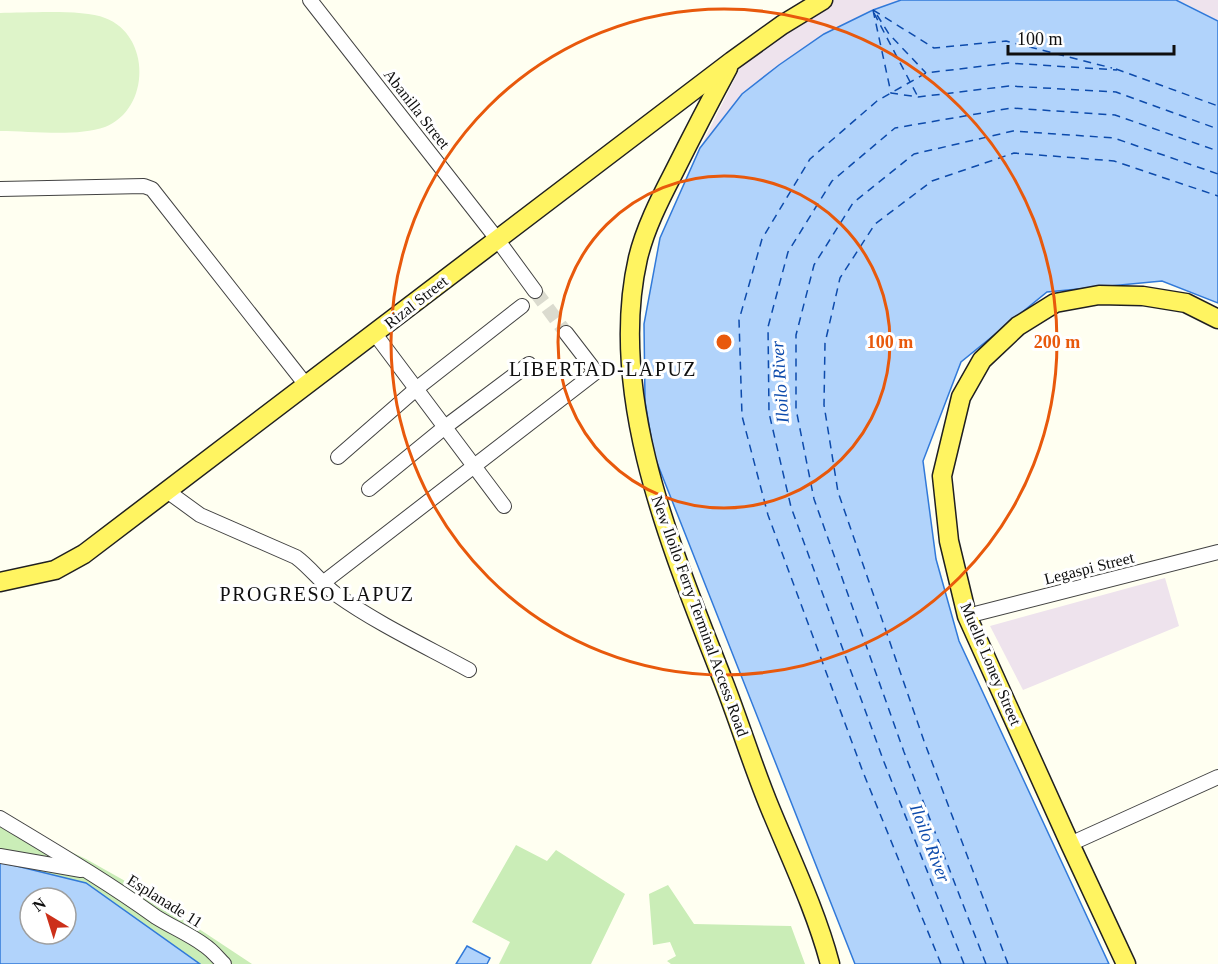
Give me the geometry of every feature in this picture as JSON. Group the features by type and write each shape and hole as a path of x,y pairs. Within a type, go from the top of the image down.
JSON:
{"main road":[{"name":"Rizal Street","path":"0,582 40,574 69,563 84,554 732,61 782,25 823,0"},
{"name":"New Iloilo Ferry Terminal Access Road","path":"732,61 700,118 655,210 638,257 631,310 636,407 645,459 683,578 737,716 760,784 807,898 830,964"},
{"name":"Muelle Loney Street","path":"1126,964 967,616 949,542 942,476 961,397 982,360 1018,326 1055,303 1099,295 1143,296 1186,303 1218,319"}],"street":[{"name":"Abanilla Street","path":"310,0 535,291"},
{"path":"0,189 144,186 152,189 306,385"},
{"path":"338,456 416,390 522,306"},
{"path":"324,582 596,372 566,333"},
{"path":"375,334 504,506"},
{"path":"369,489 444,427 529,364"},
{"path":"167,491 200,515 296,557 310,567 335,593 373,618 469,670"},
{"name":"Legaspi Street","path":"967,616 1218,552"},
{"path":"1070,844 1218,777"},
{"name":"Esplanade 11","path":"0,818 112,888 123,892 158,918 205,945 224,964"},
{"name":"Esplanade 11","path":"0,856 86,870"}],"shaded area":[{"path":"834,0 901,0 873,10 824,34 779,65 742,94 700,148 743,62 817,8"},
{"path":"1176,0 1218,0 1218,21 1186,4"},
{"path":"1165,578 1179,626 1023,690 990,626"}],"green space":[{"path":"0,13 83,13 105,18 120,27 131,40 140,72 131,105 120,118 105,127 94,130 68,133 0,131"},
{"path":"0,813 39,837 86,859 134,886 252,964 200,964 86,883 0,862"},
{"path":"516,845 547,861 556,850 625,894 591,964 499,964 510,942 472,922"},
{"path":"668,885 694,924 791,926 805,964 671,964 667,961 676,956 670,942 653,945 649,894"}],"water":[{"name":"Iloilo River","path":"901,0 1176,0 1218,21 1218,303 1162,281 1047,292 961,362 923,461 936,559 959,641 1109,964 855,964 654,455 645,401 644,324 660,238 700,148 742,94 779,65 824,34 873,10"},
{"path":"0,862 86,883 200,964 0,964"},
{"path":"467,946 490,958 487,964 456,964"}],"ferry route":[{"path":"873,10 891,93 918,97 1009,86 1116,92 1218,129"},
{"path":"873,10 934,48 1006,41 1112,68"},
{"path":"874,13 918,97"},
{"path":"877,15 889,34 926,73"},
{"path":"941,964 863,772 768,515 742,416 739,320 762,239 810,159 877,101 926,73 1008,63 1117,70"},
{"path":"1116,69 1218,106"},
{"path":"964,964 884,762 791,507 769,413 768,327 788,252 832,181 895,128 1011,108 1115,115 1218,151"},
{"path":"986,964 904,752 814,499 796,409 796,335 814,265 853,203 914,154 1013,131 1114,138 1218,174"},
{"path":"1008,964 924,741 838,492 824,405 825,343 840,278 875,224 932,181 1014,153 1114,161 1218,196"}],"tunnel":[{"path":"535,291 566,333"}],"district":[{"name":"LIBERTAD-LAPUZ","path":"603,369"},
{"name":"PROGRESO LAPUZ","path":"317,594"}]}
